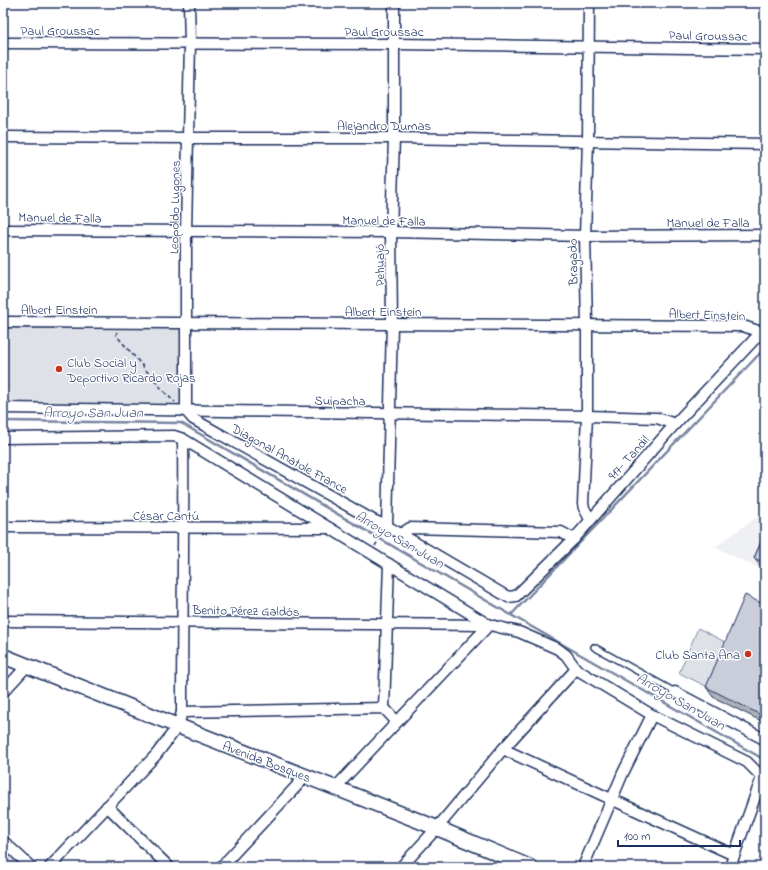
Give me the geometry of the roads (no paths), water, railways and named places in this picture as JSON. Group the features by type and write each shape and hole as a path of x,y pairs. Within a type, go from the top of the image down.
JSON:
{"main road":[{"name":"Avenida Bosques","path":"3,656 437,828 530,867"}],"street":[{"name":"Leopoldo Lugones","path":"186,411 186,232 190,43 189,3"},
{"name":"Pehuajó","path":"385,529 392,324 391,232 394,138 394,3"},
{"name":"Bragado","path":"589,3 588,141 585,236 587,416 583,504 590,519"},
{"name":"Paul Groussac","path":"3,43 395,44 765,49"},
{"name":"Alejandro Dumas","path":"3,137 394,138 765,144"},
{"name":"Manuel de Falla","path":"3,230 391,232 585,236 765,235"},
{"name":"Albert Einstein","path":"3,322 587,324 743,326 763,330"},
{"name":"917- Tandil","path":"508,597 516,596 574,539 590,519 763,330"},
{"name":"Suipacha","path":"3,408 587,416 657,418 676,424"},
{"name":"Diagonal Anatole France","path":"186,411 193,419 373,520 385,529 401,534 508,597"},
{"path":"3,438 174,436 184,439 488,624 335,788"},
{"path":"50,867 156,755 178,726 182,712 184,439"},
{"name":"César Cantú","path":"3,527 330,528"},
{"path":"401,534 410,528 561,532 574,539"},
{"path":"389,564 384,708 396,722"},
{"name":"Benito Pérez Galdós","path":"3,621 488,624 518,632 558,649 566,655 576,669 652,715 747,762 763,778"},
{"path":"3,692 27,666"},
{"path":"401,867 437,828 503,749 576,669"},
{"path":"675,692 762,738 765,738"},
{"path":"182,712 384,708"},
{"path":"583,867 611,799 652,715"},
{"path":"503,749 734,855"},
{"path":"221,867 306,776"},
{"path":"730,867 763,778"},
{"path":"107,806 169,867"},
{"path":"3,841 31,867"}],"lane":[{"path":"594,647 675,692"}],"waterway":[{"path":"511,615 765,348"},
{"name":"Arroyo San Juan","path":"3,421 181,423 511,615 765,760"}],"place":[{"name":"Club Social y Deportivo Ricardo Rojas","path":"59,369"},
{"name":"Club Santa Ana","path":"748,654"}]}
